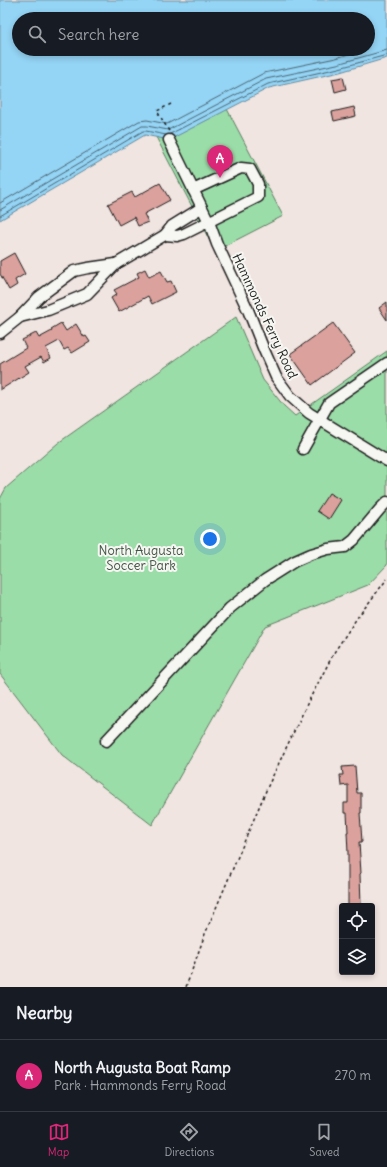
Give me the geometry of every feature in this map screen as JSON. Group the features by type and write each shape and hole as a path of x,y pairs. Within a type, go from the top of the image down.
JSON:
{"street":[{"name":"Hammonds Ferry Road","path":"170,142 209,222 217,244 248,310 276,377 282,387 299,405 320,420 387,461"},
{"path":"165,235 177,236 184,234 258,197 258,184 250,169 241,168 193,190"},
{"path":"20,317 48,310 87,294 116,264 165,235 172,226 201,208"},
{"path":"0,333 20,317 39,297 74,271 116,264"},
{"path":"303,449 329,403 387,363"},
{"path":"106,741 230,608 265,580 295,561 328,549 345,547 354,540 387,502"}],"path":[{"path":"170,142 175,141 157,111 171,104"},
{"path":"186,987 205,934 268,786 308,702 335,651 357,618 387,579"}],"green space":[{"path":"227,109 283,216 215,251 156,137 169,139"},
{"name":"North Augusta Soccer Park","path":"236,317 263,380 284,406 295,416 387,351 387,565 368,585 265,626 152,825 62,755 0,674 0,499 6,488 58,443"}],"water":[{"path":"0,0 387,0 387,58 340,72 269,88 169,140 145,135 0,220"}],"building":[{"path":"343,77 346,89 335,92 332,79"},
{"path":"354,107 356,116 334,121 332,112"},
{"path":"160,183 170,200 144,214 148,222 138,226 134,217 119,225 108,204 132,192 135,197"},
{"path":"14,253 25,274 15,280 17,285 9,290 0,274 0,261"},
{"path":"145,269 149,277 161,271 167,282 171,281 176,292 152,304 148,296 119,312 111,298 117,294 114,290 139,277 137,273"},
{"path":"387,302 387,320 379,308"},
{"path":"61,323 66,331 76,324 84,337 86,336 90,342 72,353 68,348 64,350 59,341 46,348 51,358 44,362 41,357 25,366 29,372 0,390 0,364 26,348 22,340 36,333 39,338 52,331 51,329"},
{"path":"333,323 355,353 312,385 290,354"},
{"path":"329,493 341,500 329,519 317,511"},
{"path":"355,766 357,793 361,793 360,813 362,842 359,842 361,903 348,903 348,832 347,813 344,813 344,803 348,803 348,785 341,786 340,775 343,775 342,767"}],"place":[{"name":"North Augusta Boat Ramp","path":"220,178"}]}
